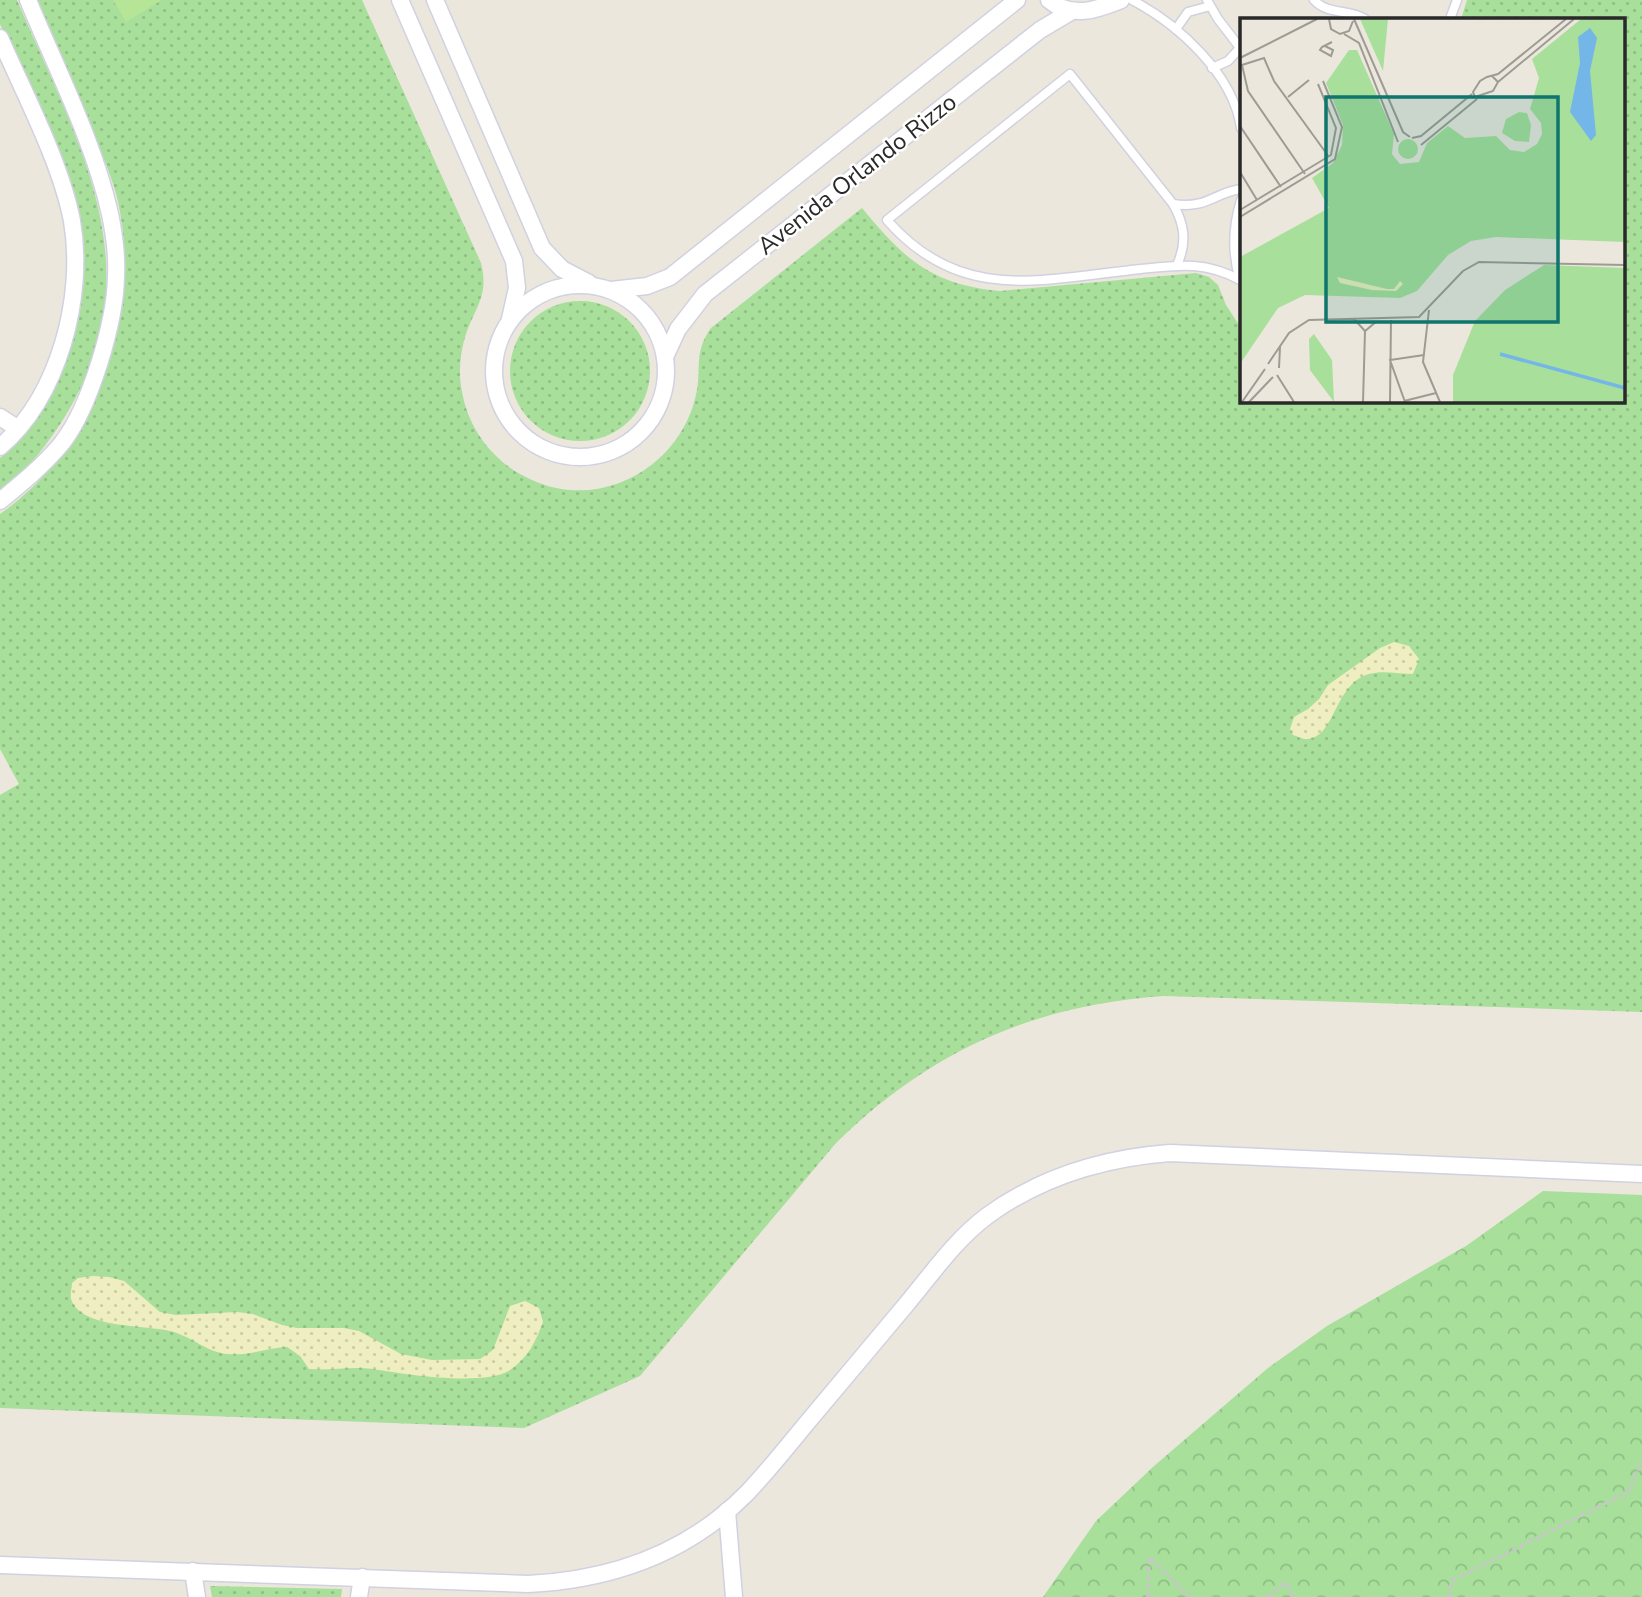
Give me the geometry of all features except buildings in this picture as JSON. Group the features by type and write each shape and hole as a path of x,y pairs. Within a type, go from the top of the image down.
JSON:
{"street":[{"path":"0,501 29,478 63,441 88,398 106,342 116,278 111,215 94,159 28,0"},
{"path":"400,0 514,261 517,288 510,319 496,347 494,362 497,395 503,411 524,437 553,453 569,456 603,454 632,439 654,415 664,387 665,357 658,336 636,306 562,269 542,248 435,0"},
{"name":"Avenida Orlando Rizzo","path":"602,288 648,286 670,277 1017,0"},
{"path":"1049,0 1072,11 1100,8 1121,0"},
{"name":"Avenida Orlando Rizzo","path":"665,357 678,329 705,294 1040,30 1072,11"},
{"path":"0,38 58,173 72,222 75,273 65,337 52,374 17,428 0,447"},
{"path":"510,319 522,307 548,291 571,286 602,288"},
{"path":"0,417 17,428"},
{"path":"0,1565 362,1577 455,1589 554,1582 607,1574 645,1561 682,1543 727,1511 766,1472 965,1234 1009,1202 1057,1177 1111,1160 1170,1153 1642,1174"},
{"path":"727,1511 734,1597"},
{"path":"193,1572 197,1597"},
{"path":"359,1597 362,1577"}],"lane":[{"path":"1132,0 1176,29 1212,68 1230,91 1240,125"},
{"path":"1314,0 1324,8 1349,12 1363,18"},
{"path":"1450,18 1457,0"},
{"path":"1176,29 1188,12 1209,3 1240,47"},
{"path":"1212,68 1228,61 1240,49"},
{"path":"1177,265 1183,249 1184,230 1173,204 1070,74 887,220 907,242 931,260 950,269 991,281 1034,280 1177,265 1202,265 1240,282"},
{"path":"1173,204 1198,205 1231,191 1240,190"},
{"path":"1240,205 1234,249 1240,277"}],"path":[{"path":"1450,1597 1451,1581 1628,1492 1642,1461"},
{"path":"1148,1597 1149,1557 1190,1597"},
{"path":"1268,1597 1286,1582 1293,1597"}],"green space":[{"path":"0,0 17,0 63,104 83,155 98,206 106,257 104,310 91,363 64,418 51,437 27,467 0,489 0,458 16,444 44,404 65,360 78,313 63,170 0,24"},
{"path":"37,0 362,0 481,263 482,292 466,334 460,363 462,392 471,420 486,445 506,465 532,480 558,488 583,490 608,486 632,477 653,464 671,446 686,424 695,399 702,346 711,328 862,208 892,242 921,266 938,276 976,288 1000,291 1196,273 1209,277 1218,285 1226,305 1240,326 1240,402 1624,402 1624,18 1461,18 1467,0 1642,0 1642,1012 1164,996 1116,1001 1027,1022 986,1038 908,1082 836,1143 640,1376 524,1428 0,1408 0,795 19,784 0,749 0,514 34,486 63,452 87,414 105,374 118,330 124,286 124,241 117,197 102,154"},
{"path":"113,0 162,0 126,22"},
{"path":"580,301 607,307 629,322 644,344 650,371 644,398 629,420 607,435 580,441 553,435 531,420 516,398 510,371 516,344 531,322 553,307"},
{"path":"1543,1191 1642,1195 1642,1597 1043,1597 1096,1521 1154,1466 1268,1368 1327,1326 1466,1246"},
{"path":"210,1586 342,1589 341,1597 212,1597"}],"sand":[{"path":"1394,642 1409,646 1419,659 1413,674 1374,673 1357,680 1317,736 1306,739 1293,735 1290,729 1294,717 1319,699 1328,685 1380,648"},
{"path":"93,1276 124,1281 160,1312 176,1315 237,1312 253,1314 297,1328 344,1328 359,1331 401,1354 432,1360 480,1359 493,1350 510,1306 525,1301 539,1308 543,1322 527,1355 510,1370 498,1375 464,1378 423,1376 365,1368 309,1369 300,1356 287,1347 243,1354 221,1353 174,1332 116,1324 88,1316 77,1309 71,1299 72,1283 78,1278"}]}
